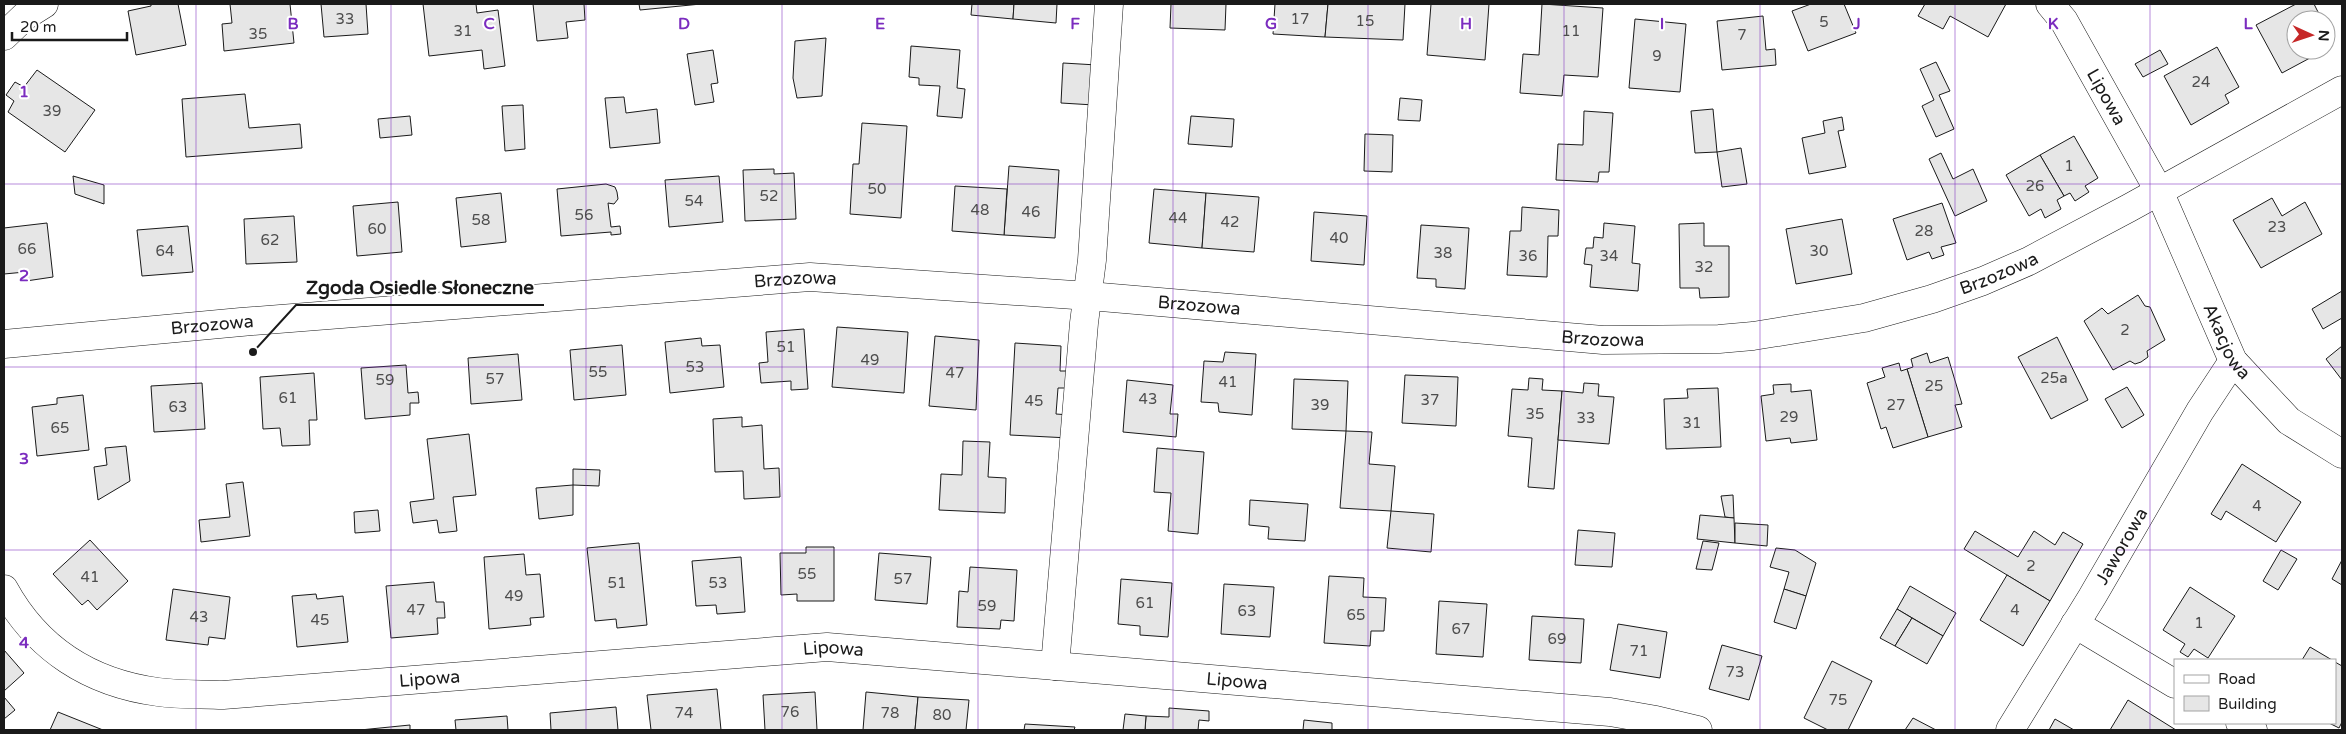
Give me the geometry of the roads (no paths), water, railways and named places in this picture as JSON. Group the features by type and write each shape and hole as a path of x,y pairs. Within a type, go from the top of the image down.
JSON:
{"street":[{"path":"4,36 25,16 44,4"},
{"path":"1055,666 1083,332 1089,296 1109,4"},
{"name":"Lipowa","path":"2050,4 2064,21 2159,192"},
{"name":"Brzozowa","path":"4,344 241,322 810,277 1089,296 1602,340 1709,340 1753,336 1864,318 1932,299 2029,262 2342,90"},
{"name":"Akacjowa","path":"2159,192 2233,361 2289,421 2342,454"},
{"name":"Jaworowa","path":"2010,730 2075,624 2200,411 2233,361"},
{"name":"Lipowa","path":"4,589 16,612 64,658 92,674 124,685 158,692 223,695 828,647 1610,712 1698,730"},
{"path":"2075,624 2174,683"},
{"path":"2242,724 2253,730"}],"place":[{"name":"Zgoda Osiedle Słoneczne","path":"253,352"}]}
